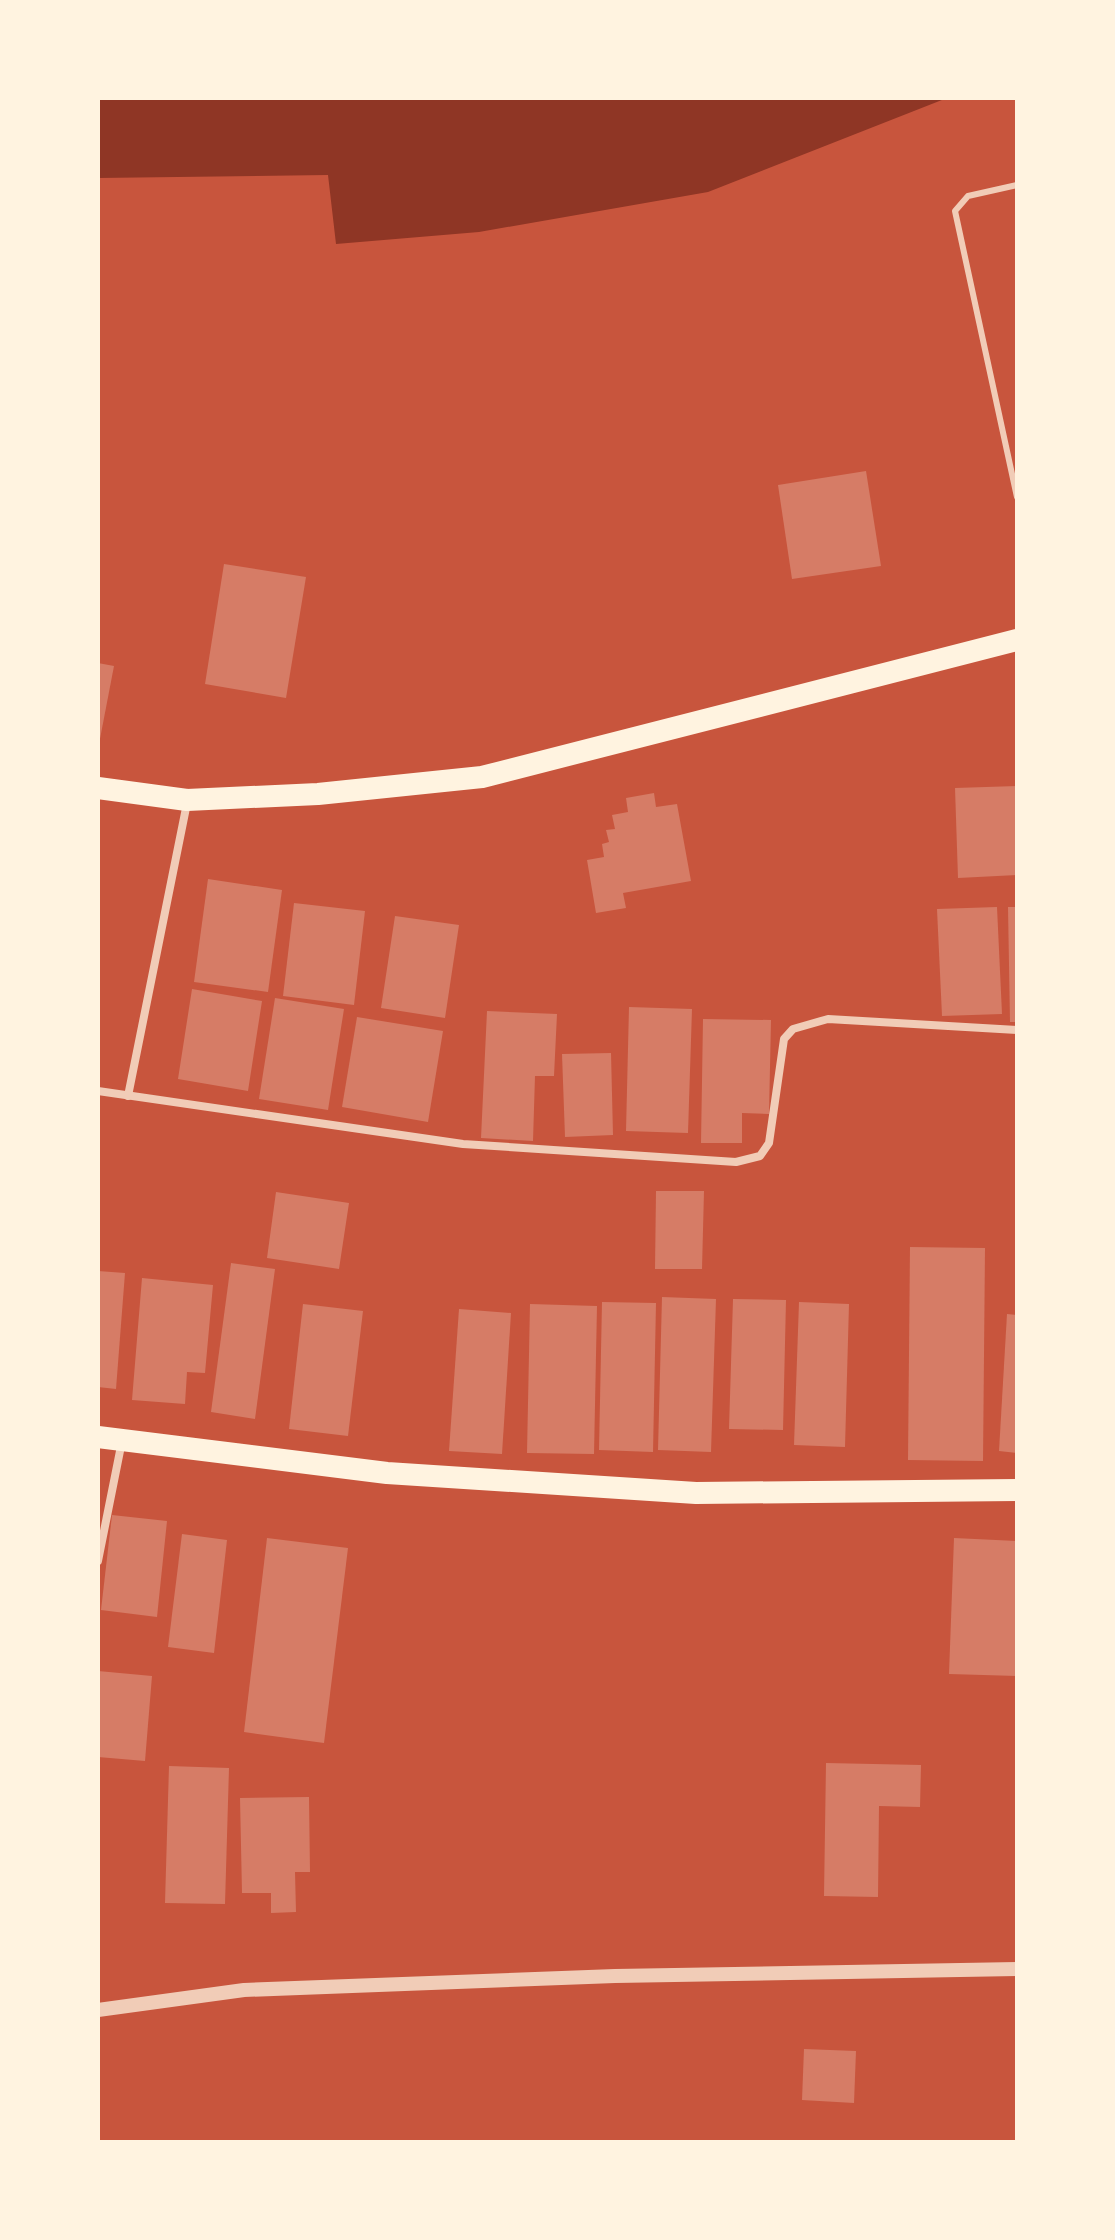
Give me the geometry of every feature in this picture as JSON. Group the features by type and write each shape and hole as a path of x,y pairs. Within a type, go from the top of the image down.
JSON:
{"highway":[{"path":"98,788 187,800 318,794 482,777 1017,640"},
{"path":"98,1437 387,1473 696,1493 1017,1490"}],"street":[{"path":"128,1096 187,800"},
{"path":"98,1091 463,1144 736,1162 760,1156 769,1143 784,1039 800,1026 828,1019 1017,1030"},
{"path":"98,1561 122,1440"},
{"path":"98,2010 244,1990 615,1976 1017,1969"}],"lane":[{"path":"1017,185 968,196 955,211 1017,497"}],"shaded area":[{"path":"98,98 947,98 708,192 479,232 336,244 328,175 98,178"}],"building":[{"path":"866,471 881,566 792,579 778,485"},
{"path":"224,564 306,577 286,698 205,684"},
{"path":"98,663 114,666 99,744 98,744"},
{"path":"1017,786 1017,875 958,878 955,788"},
{"path":"654,793 656,807 677,804 691,881 623,893 626,908 596,913 587,860 604,857 602,844 609,842 606,830 615,829 612,815 628,812 626,798"},
{"path":"208,879 282,890 268,992 194,982"},
{"path":"294,903 365,911 354,1005 283,996"},
{"path":"997,907 1002,1014 942,1016 937,909"},
{"path":"1008,907 1017,907 1017,1022 1010,1022"},
{"path":"395,916 459,925 445,1018 381,1008"},
{"path":"192,989 262,1001 248,1091 178,1079"},
{"path":"275,998 344,1009 328,1110 259,1099"},
{"path":"629,1007 692,1009 688,1133 626,1131"},
{"path":"487,1011 557,1014 554,1076 535,1076 533,1141 481,1138"},
{"path":"357,1017 443,1031 428,1122 342,1107"},
{"path":"703,1019 771,1020 769,1114 742,1113 742,1143 701,1143"},
{"path":"611,1053 613,1135 565,1137 562,1054"},
{"path":"656,1191 704,1191 702,1269 655,1269"},
{"path":"276,1192 349,1203 339,1269 267,1258"},
{"path":"910,1247 985,1248 983,1461 908,1460"},
{"path":"231,1263 275,1269 255,1419 211,1412"},
{"path":"98,1271 125,1273 116,1389 98,1387"},
{"path":"142,1278 213,1285 205,1373 187,1372 185,1404 132,1400"},
{"path":"662,1297 716,1299 711,1452 658,1450"},
{"path":"733,1299 786,1300 783,1430 729,1429"},
{"path":"602,1302 656,1303 653,1452 599,1450"},
{"path":"799,1302 849,1304 845,1447 794,1445"},
{"path":"303,1304 363,1311 348,1436 289,1429"},
{"path":"530,1304 597,1306 594,1454 527,1453"},
{"path":"459,1309 511,1313 502,1454 449,1451"},
{"path":"1007,1314 1017,1315 1017,1453 999,1451"},
{"path":"112,1515 167,1521 157,1617 101,1610"},
{"path":"182,1534 227,1540 214,1653 168,1647"},
{"path":"267,1538 348,1548 324,1743 244,1732"},
{"path":"954,1538 1017,1541 1017,1676 949,1674"},
{"path":"98,1671 152,1676 145,1761 98,1757"},
{"path":"826,1763 921,1765 920,1807 879,1806 878,1897 824,1896"},
{"path":"169,1766 229,1768 225,1904 165,1903"},
{"path":"309,1797 310,1872 295,1872 296,1912 271,1913 271,1893 242,1893 240,1798"},
{"path":"804,2049 856,2051 854,2103 802,2100"}]}
